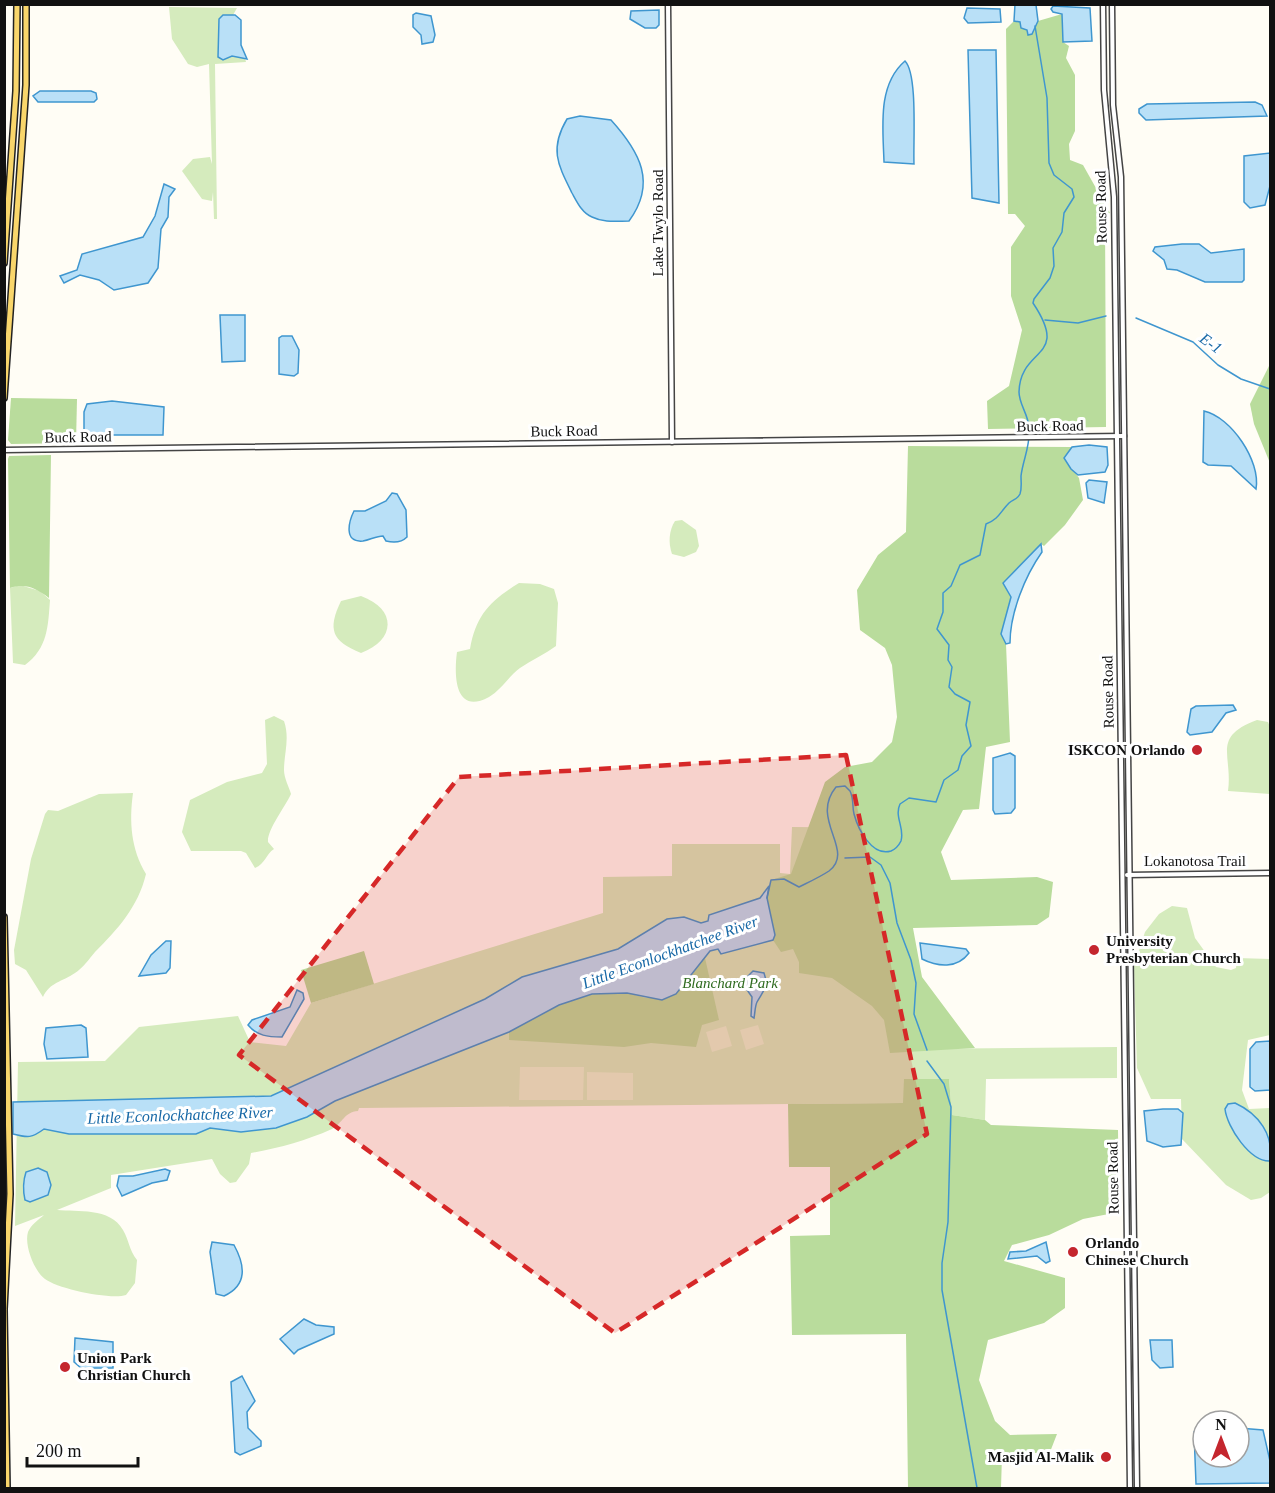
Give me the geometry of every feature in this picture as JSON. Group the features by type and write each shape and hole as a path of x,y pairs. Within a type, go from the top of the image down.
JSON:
{"main road":[{"path":"4,263 17,82 17,4"},
{"path":"4,398 26,85 26,4"},
{"path":"4,917 9,1092 9,1227 4,1310 7,1488"}],"street":[{"name":"Lake Twylo Road","path":"668,4 672,442"},
{"name":"Rouse Road","path":"1103,4 1104,90 1113,177 1130,1488"},
{"name":"Rouse Road","path":"1112,4 1113,97 1121,177 1137,1488"},
{"name":"Buck Road","path":"4,450 1124,436"},
{"name":"Lokanotosa Trail","path":"1121,878 1128,874 1270,873"}],"highlighted area":[{"path":"846,755 927,1134 615,1333 239,1055 459,777"}],"green space":[{"path":"169,7 237,8 233,15 246,62 215,64 217,219 214,219 213,192 212,201 202,199 182,171 193,159 210,157 212,164 209,64 197,67 188,64 172,39"},
{"path":"1062,14 1063,42 1069,46 1066,58 1075,75 1075,131 1069,144 1070,160 1083,165 1110,213 1105,214 1106,427 988,429 987,401 1009,386 1022,330 1011,296 1011,247 1025,226 1015,214 1008,214 1006,29 1014,21 1020,22 1032,34 1038,21"},
{"path":"1270,364 1270,463 1254,424 1250,404"},
{"path":"11,398 77,399 76,443 11,444 8,440"},
{"path":"908,446 1072,447 1064,458 1079,478 1083,500 1065,525 1044,546 1041,544 1003,583 1011,597 1001,634 1006,644 1010,742 986,747 979,809 963,810 941,852 951,880 1037,877 1053,882 1049,917 1037,925 913,928 922,977 975,1048 890,1053 884,1020 872,1006 832,978 799,973 799,962 793,949 781,952 773,940 775,935 767,898 771,880 791,874 825,782 845,767 872,762 892,742 897,717 892,665 885,648 860,630 857,590 878,555 906,532"},
{"path":"51,455 49,598 30,587 10,588 8,459 9,456"},
{"path":"682,520 696,530 699,546 696,552 684,557 672,554 670,541 671,528 675,521"},
{"path":"519,583 540,584 554,589 558,603 556,646 520,668 489,697 469,701 459,690 456,671 457,652 470,649 480,618 492,603"},
{"path":"20,585 40,591 50,600 47,628 42,644 33,658 25,665 13,663 10,588"},
{"path":"361,596 381,609 388,624 381,640 361,653 338,639 334,620 341,601"},
{"path":"274,716 284,721 286,727 284,773 291,794 268,837 268,842 274,849 255,868 246,853 241,851 191,851 182,832 190,800 227,782 262,773 267,764 265,720"},
{"path":"1257,720 1268,722 1270,727 1270,794 1228,791 1227,748 1229,740 1243,726"},
{"path":"133,793 132,835 137,855 146,874 138,897 119,926 83,966 53,985 43,997 26,970 15,964 14,950 31,859 45,814 48,810 58,811 99,794"},
{"name":"Blanchard Park","path":"792,827 904,828 904,1049 1117,1047 1117,1078 986,1079 985,1120 952,1115 949,1079 904,1079 904,1103 359,1108 332,1129 292,1144 251,1153 249,1164 236,1182 230,1183 220,1174 212,1159 111,1175 111,1188 57,1210 102,1214 110,1217 123,1230 137,1260 135,1283 126,1295 97,1295 72,1290 45,1279 37,1270 27,1244 27,1237 31,1227 44,1215 15,1226 18,1062 105,1061 139,1027 238,1016 250,1042 286,1046 311,1003 603,913 603,877 672,876 672,844 780,844 780,873 790,874"},
{"path":"1172,906 1187,908 1195,938 1216,967 1231,970 1236,968 1237,958 1270,959 1270,1035 1248,1040 1242,1090 1249,1109 1270,1108 1270,1142 1262,1123 1270,1160 1270,1192 1261,1198 1251,1200 1226,1185 1182,1139 1181,1099 1151,1099 1137,1068 1134,966 1145,932 1159,914"},
{"path":"364,951 374,984 311,1003 301,970"},
{"path":"705,958 719,1020 702,1025 696,1047 651,1043 624,1047 509,1040 509,1032 559,1005 592,994 627,993 646,998 676,994"},
{"path":"758,1025 764,1044 746,1050 740,1030"},
{"path":"726,1026 732,1046 712,1052 706,1032"},
{"path":"520,1067 584,1067 583,1100 519,1100"},
{"path":"587,1072 633,1073 633,1100 587,1100"},
{"path":"904,1079 949,1079 952,1115 985,1120 991,1125 1118,1130 1119,1212 1083,1219 1049,1235 1012,1245 1004,1261 1065,1278 1065,1308 1044,1323 988,1340 979,1380 995,1421 1010,1435 1057,1434 1050,1452 1002,1455 1001,1488 908,1488 906,1334 792,1335 790,1236 830,1235 830,1167 789,1167 788,1104 903,1103"}],"water":[{"path":"1015,4 1036,5 1038,21 1032,34 1028,35 1027,30 1021,28 1020,22 1014,21"},
{"path":"1053,6 1090,8 1092,41 1063,42 1062,14 1053,12 1051,9"},
{"path":"967,8 1000,9 1001,22 968,23 964,18"},
{"path":"659,10 659,25 656,28 645,28 630,19 631,11"},
{"path":"416,13 431,16 435,35 433,42 422,44 421,35 413,27 413,15"},
{"path":"223,15 235,15 241,20 241,45 247,59 232,56 223,60 218,57 219,19"},
{"path":"968,50 996,50 999,203 972,198"},
{"path":"905,61 912,80 914,164 884,162 883,121 886,95 896,71"},
{"path":"40,91 91,91 96,93 97,99 94,102 38,102 33,96"},
{"path":"1255,102 1262,105 1267,116 1146,120 1139,113 1139,109 1147,104"},
{"path":"580,116 611,120 637,156 643,181 642,194 629,221 606,221 588,215 580,207 567,183 558,157 558,139 567,119"},
{"path":"1270,153 1270,186 1265,205 1250,208 1244,202 1244,156"},
{"path":"164,184 175,189 169,197 168,217 161,229 158,268 148,283 114,290 99,280 80,275 64,283 60,276 77,270 82,254 143,237 155,216"},
{"path":"1199,244 1211,253 1244,249 1244,280 1242,282 1205,282 1177,270 1167,269 1164,260 1153,251 1155,247"},
{"path":"220,315 245,315 245,361 222,362"},
{"path":"292,336 299,350 298,373 294,376 279,374 279,338"},
{"path":"112,401 164,407 163,435 90,435 84,432 84,412 87,404"},
{"path":"1204,411 1224,422 1242,442 1254,466 1256,489 1231,466 1208,465 1203,462"},
{"path":"1089,445 1107,447 1108,465 1105,472 1078,475 1064,458 1072,447"},
{"path":"1089,480 1107,482 1104,503 1088,498 1086,483"},
{"path":"392,493 397,494 406,510 407,537 395,542 386,541 383,536 363,541 352,539 349,525 354,511 365,511 386,501"},
{"path":"1041,544 1042,552 1020,595 1010,643 1006,644 1001,634 1011,597 1003,583"},
{"path":"1233,705 1236,710 1226,713 1212,732 1190,735 1187,732 1191,709 1196,706"},
{"path":"1010,753 1015,756 1015,808 1011,813 995,814 993,810 993,758"},
{"path":"769,886 767,898 775,935 773,940 721,954 718,949 710,951 676,994 662,1000 627,993 592,994 559,1005 509,1032 335,1101 307,1117 276,1128 241,1132 210,1128 196,1134 69,1134 44,1129 30,1136 13,1134 13,1102 271,1096 485,999 522,977 618,949 667,919 684,917 701,923 708,921 709,915 760,898"},
{"path":"166,941 171,941 170,968 166,973 139,976 151,955"},
{"path":"920,943 966,949 969,953 953,964 934,964 922,959"},
{"path":"753,971 764,973 766,982 765,989 756,1004 754,1018 751,1016 752,997 745,987 746,978"},
{"path":"297,990 303,993 304,999 282,1037 263,1035 255,1032 248,1025 252,1020 290,1007"},
{"path":"81,1025 86,1028 88,1057 47,1059 44,1044 46,1028"},
{"path":"1270,1041 1270,1090 1255,1091 1250,1087 1250,1049 1256,1042"},
{"path":"1235,1103 1251,1113 1263,1126 1270,1143 1270,1161 1255,1156 1235,1134 1225,1109 1228,1104"},
{"path":"1178,1109 1183,1113 1181,1145 1163,1147 1147,1141 1144,1111"},
{"path":"38,1168 47,1172 51,1185 48,1195 30,1202 24,1197 25,1175 26,1172"},
{"path":"165,1169 170,1171 167,1180 152,1183 122,1196 117,1186 119,1176 133,1176"},
{"path":"212,1242 234,1245 242,1267 241,1280 232,1291 224,1296 216,1294 210,1252"},
{"path":"1046,1242 1050,1261 1046,1263 1037,1256 1008,1259 1010,1252 1026,1251"},
{"path":"304,1319 316,1325 334,1327 334,1334 294,1354 280,1339"},
{"path":"75,1338 113,1342 113,1368 81,1368 74,1362"},
{"path":"1150,1340 1172,1340 1173,1367 1160,1368 1152,1360"},
{"path":"242,1376 255,1401 247,1412 248,1428 261,1441 261,1446 240,1455 235,1452 231,1382"},
{"path":"1251,1429 1263,1430 1270,1461 1270,1483 1196,1484 1195,1469 1251,1469"}],"waterway":[{"name":"Little Econlockhatchee River","path":"767,898 771,880 784,879 799,887 829,871 836,863 838,854 827,811 829,799 836,787 845,786 850,791 856,820 862,834 872,846 884,852 891,851 897,847 902,836 898,813 900,804 909,798 936,802 944,780 958,770 962,756 971,746 966,725 970,702 955,694 949,687 952,667 948,660 949,645 937,629 943,612 943,593 951,586 960,565 980,555 986,524 997,518 1020,494 1029,434 1028,422 1019,396 1021,377 1046,344 1047,334 1033,303 1050,278 1054,266 1053,248 1062,232 1064,213 1074,197 1072,189 1054,175 1049,163 1047,98 1035,26"},
{"name":"E-1","path":"1045,320 1078,323 1106,316"},
{"name":"E-1","path":"1136,318 1193,342 1218,365 1241,379 1270,389"},
{"path":"845,858 870,857 881,865 890,883 897,923 911,960 916,983 914,1014 927,1050"},
{"path":"927,1061 944,1084 951,1107 948,1222 942,1263 942,1290 977,1488"}],"place":[{"name":"ISKCON Orlando","path":"1197,750"},
{"name":"University Presbyterian Church","path":"1094,950"},
{"name":"Orlando Chinese Church","path":"1073,1252"},
{"name":"Union Park Christian Church","path":"65,1367"},
{"name":"Masjid Al-Malik","path":"1106,1457"}]}
